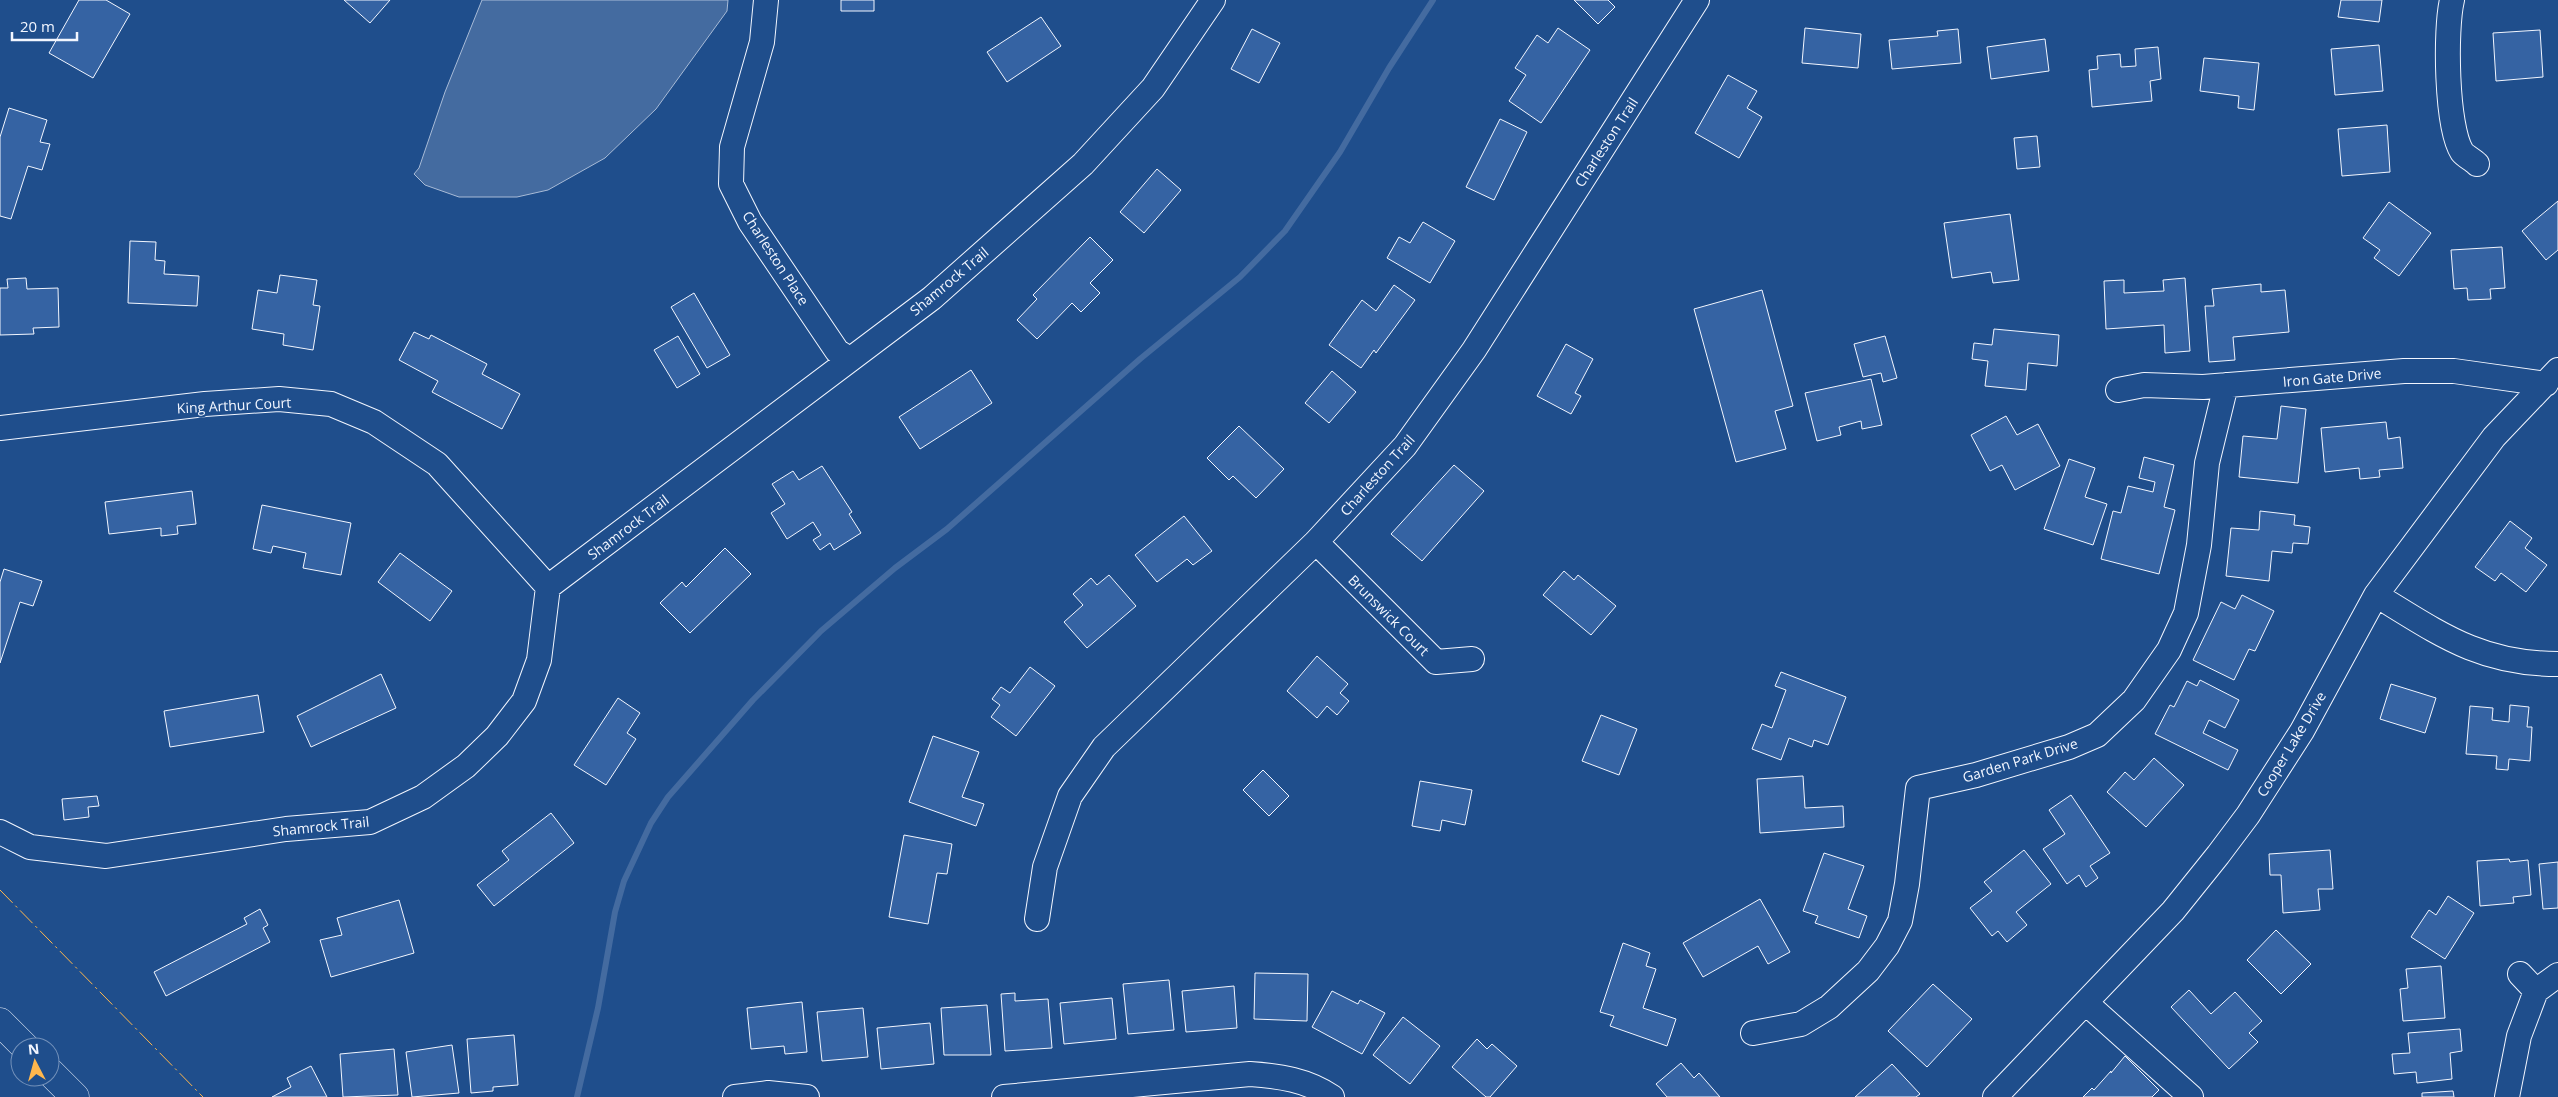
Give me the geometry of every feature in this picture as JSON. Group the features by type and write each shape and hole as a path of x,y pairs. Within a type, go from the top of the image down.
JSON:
{"main road":[{"path":"0,1022 15,1037"},
{"path":"60,1082 75,1097"}],"street":[{"name":"Charleston Place","path":"766,0 762,42 732,147 732,184 755,230 837,351 849,359"},
{"name":"Shamrock Trail","path":"0,832 30,847 106,856 286,829 370,822 423,797 466,766 497,736 524,701 539,660 548,587 932,298 1083,164 1153,88 1213,0"},
{"name":"Charleston Trail","path":"1037,920 1045,867 1070,796 1104,747 1316,542 1405,446 1474,350 1697,0"},
{"path":"2452,0 2447,48 2453,122 2462,152 2477,164"},
{"name":"Iron Gate Drive","path":"2118,390 2144,385 2226,386 2404,371 2552,377"},
{"name":"Cooper Lake Drive","path":"1995,1097 2172,911 2248,815 2302,731 2376,595 2494,437 2552,377"},
{"name":"Garden Park Drive","path":"1753,1033 1801,1024 1829,1008 1868,971 1887,946 1900,921 1904,902 1918,788 1976,775 2069,747 2097,735 2134,700 2169,650 2186,614 2199,545 2207,463 2226,386"},
{"name":"King Arthur Court","path":"0,428 204,404 279,399 331,404 374,422 438,464 548,587"},
{"name":"Brunswick Court","path":"1316,542 1436,662 1472,659"},
{"path":"2376,595 2446,637 2475,651 2508,661 2558,664"},
{"path":"2520,974 2536,991"},
{"path":"2507,1097 2519,1036 2536,991 2558,976"},
{"path":"2086,1003 2183,1094"},
{"path":"1004,1097 1250,1074 1277,1076 1301,1081 1332,1097"},
{"path":"735,1097 768,1093 807,1097"}],"water":[{"path":"482,0 728,0 727,11 656,109 605,158 548,190 517,197 459,197 425,185 414,174 419,168 445,92"}],"building":[{"path":"79,0 106,0 130,14 93,78 49,53"},
{"path":"344,0 390,0 370,23"},
{"path":"841,0 874,0 874,11 841,11"},
{"path":"1574,0 1608,0 1615,7 1598,24"},
{"path":"2341,0 2382,0 2379,22 2338,17"},
{"path":"1041,17 1061,46 1007,82 987,52"},
{"path":"1558,28 1590,50 1541,123 1509,101 1526,75 1515,68 1537,35 1548,43"},
{"path":"1805,28 1861,34 1858,68 1802,63"},
{"path":"1252,29 1280,43 1259,83 1231,69"},
{"path":"1958,29 1961,63 1892,69 1889,40 1938,36 1937,31"},
{"path":"2540,30 2543,77 2496,81 2493,33"},
{"path":"2045,39 2049,71 1991,79 1987,47"},
{"path":"2379,45 2383,91 2335,95 2331,49"},
{"path":"2158,47 2161,79 2150,81 2152,101 2092,107 2089,70 2098,69 2097,56 2120,54 2121,67 2136,66 2135,49"},
{"path":"2204,58 2259,63 2254,110 2238,108 2239,96 2200,91"},
{"path":"1728,75 1757,91 1747,108 1762,117 1739,158 1695,133"},
{"path":"9,108 47,120 40,142 50,144 42,170 28,166 11,219 0,216 0,137"},
{"path":"1500,119 1527,132 1494,200 1466,187"},
{"path":"2387,125 2390,172 2342,176 2338,129"},
{"path":"2037,136 2040,167 2017,169 2014,138"},
{"path":"1157,169 1181,190 1144,233 1120,212"},
{"path":"2558,201 2558,250 2546,260 2522,231"},
{"path":"2389,202 2431,233 2399,276 2374,258 2380,250 2363,238"},
{"path":"2010,214 2019,280 1993,283 1991,272 1952,278 1944,223"},
{"path":"1423,222 1455,241 1430,283 1387,258 1399,237 1410,243"},
{"path":"1090,237 1113,260 1090,283 1100,293 1081,312 1072,303 1037,339 1017,320 1037,299 1033,295"},
{"path":"130,241 156,242 155,260 165,261 164,274 199,276 197,306 128,303"},
{"path":"2502,247 2505,288 2490,289 2491,299 2468,300 2467,288 2454,289 2451,250"},
{"path":"280,275 317,280 313,305 320,306 313,350 283,345 284,334 252,329 258,290 277,293"},
{"path":"26,278 27,289 58,288 59,327 33,328 34,334 0,335 0,288 8,288 7,279"},
{"path":"2185,278 2190,351 2165,353 2164,325 2106,329 2104,281 2124,280 2124,293 2164,291 2163,280"},
{"path":"2261,284 2261,292 2285,290 2289,332 2233,337 2235,360 2209,362 2205,306 2214,306 2212,289"},
{"path":"1394,285 1415,300 1376,353 1374,350 1361,368 1329,345 1362,300 1376,311"},
{"path":"1762,290 1793,406 1775,411 1786,449 1736,462 1694,309"},
{"path":"694,293 730,355 707,368 671,307"},
{"path":"1994,329 2059,335 2057,366 2028,363 2026,390 1985,386 1988,361 1972,359 1974,343 1992,345"},
{"path":"414,332 429,339 431,335 487,364 482,374 520,394 502,429 432,392 438,381 399,360"},
{"path":"678,336 700,374 677,388 654,350"},
{"path":"1885,336 1897,378 1883,382 1881,373 1863,377 1854,344"},
{"path":"1566,344 1593,359 1575,393 1581,396 1571,414 1537,396"},
{"path":"971,370 992,403 920,449 899,417"},
{"path":"1332,371 1356,392 1329,423 1305,403"},
{"path":"1871,379 1882,425 1862,429 1861,421 1839,427 1841,435 1817,441 1805,393"},
{"path":"2281,406 2306,409 2298,483 2239,477 2243,436 2277,439"},
{"path":"2006,416 2017,435 2038,424 2060,466 2015,490 2002,465 1990,471 1971,435"},
{"path":"2386,422 2388,439 2400,437 2403,468 2379,470 2380,477 2360,479 2359,468 2325,472 2321,428"},
{"path":"1239,426 1284,469 1256,498 1233,476 1229,480 1207,458"},
{"path":"2144,457 2174,465 2164,507 2175,510 2159,574 2101,559 2113,511 2121,513 2128,486 2153,492 2155,482 2139,478"},
{"path":"2069,459 2095,468 2085,497 2107,504 2093,545 2044,529"},
{"path":"1454,465 1484,491 1422,561 1391,534"},
{"path":"822,466 852,512 849,514 861,533 834,550 830,543 820,550 813,540 821,535 813,522 787,539 771,513 785,504 772,484 793,471 799,480"},
{"path":"192,491 196,524 177,526 178,534 161,536 161,528 109,534 105,502"},
{"path":"262,505 351,523 341,575 303,568 306,553 273,546 271,553 253,549"},
{"path":"2260,511 2295,515 2294,525 2310,527 2308,544 2293,543 2292,553 2272,551 2269,581 2226,576 2231,528 2259,530"},
{"path":"1184,516 1212,551 1193,565 1187,559 1157,582 1135,555"},
{"path":"2510,521 2532,538 2525,548 2547,565 2526,592 2501,573 2495,581 2475,567"},
{"path":"725,548 751,574 690,633 660,603 682,582 686,587"},
{"path":"400,553 452,591 430,621 378,582"},
{"path":"4,569 42,581 33,606 20,602 0,663 0,582"},
{"path":"1564,571 1574,580 1578,575 1616,606 1591,635 1543,595"},
{"path":"1109,575 1136,606 1087,648 1064,622 1083,605 1073,594 1091,578 1097,585"},
{"path":"2242,595 2274,611 2255,651 2249,649 2234,680 2193,660 2221,602 2235,609"},
{"path":"1317,656 1348,684 1340,693 1349,701 1337,715 1327,706 1317,718 1287,691"},
{"path":"1030,667 1055,686 1016,736 991,717 1000,705 992,699 1001,687 1010,693"},
{"path":"1781,672 1846,697 1828,745 1814,740 1812,747 1789,738 1781,760 1752,749 1762,724 1772,728 1786,690 1775,686"},
{"path":"381,674 396,708 311,747 297,716"},
{"path":"2200,680 2239,700 2225,728 2209,720 2203,733 2238,750 2228,770 2155,734 2170,705 2174,707 2187,681 2197,686"},
{"path":"2391,684 2436,698 2425,733 2380,719"},
{"path":"258,695 264,732 170,747 164,711"},
{"path":"618,698 640,713 627,733 636,739 606,785 574,765"},
{"path":"2510,705 2529,707 2527,727 2532,727 2530,761 2509,759 2508,770 2496,769 2497,756 2466,754 2470,706 2493,708 2492,720 2509,722"},
{"path":"1601,715 1637,729 1619,775 1582,761"},
{"path":"933,736 979,752 962,797 984,804 976,826 909,802"},
{"path":"2154,758 2184,785 2146,827 2107,792 2125,772 2134,780"},
{"path":"1263,770 1289,796 1269,816 1243,790"},
{"path":"1803,776 1805,808 1843,806 1844,827 1760,833 1757,779"},
{"path":"1420,781 1472,790 1465,825 1442,820 1440,831 1412,826"},
{"path":"2071,795 2110,853 2090,866 2098,878 2086,887 2079,875 2067,884 2043,849 2065,834 2049,810"},
{"path":"97,796 99,806 88,807 89,817 64,820 62,799"},
{"path":"551,813 574,843 494,906 477,885 509,860 502,851"},
{"path":"904,835 952,844 947,874 937,873 928,924 889,917"},
{"path":"2024,850 2051,884 2016,912 2027,925 2007,942 1998,931 1992,936 1970,908 1992,891 1984,882"},
{"path":"2330,850 2333,889 2318,889 2320,910 2283,913 2281,875 2270,875 2269,854"},
{"path":"1824,853 1864,866 1848,909 1867,916 1859,938 1815,923 1818,916 1803,911"},
{"path":"2509,859 2510,862 2528,860 2531,895 2513,897 2514,903 2480,906 2477,861"},
{"path":"2558,862 2558,908 2543,909 2539,864"},
{"path":"2448,896 2474,913 2445,959 2411,937 2429,910 2436,915"},
{"path":"1760,899 1790,952 1768,964 1758,946 1703,977 1683,943"},
{"path":"399,900 414,953 331,977 320,940 342,935 337,918"},
{"path":"260,909 268,925 263,928 270,942 166,996 154,972 247,924 244,918"},
{"path":"2276,930 2311,964 2281,994 2247,960"},
{"path":"1623,943 1650,953 1646,966 1656,969 1643,1008 1676,1019 1667,1046 1610,1026 1614,1016 1600,1012"},
{"path":"2441,966 2445,1018 2403,1021 2400,989 2408,988 2406,969"},
{"path":"1255,973 1308,974 1307,1021 1254,1019"},
{"path":"1169,980 1174,1030 1128,1034 1123,984"},
{"path":"1933,984 1972,1019 1927,1067 1888,1031"},
{"path":"1234,986 1237,1028 1186,1032 1182,991"},
{"path":"2189,990 2211,1014 2235,992 2262,1021 2249,1033 2258,1042 2229,1069 2171,1007"},
{"path":"1332,991 1358,1004 1360,1000 1385,1013 1362,1054 1312,1027"},
{"path":"1015,993 1015,1001 1048,999 1052,1048 1005,1051 1001,994"},
{"path":"1112,998 1116,1039 1064,1044 1060,1003"},
{"path":"802,1002 807,1052 785,1054 784,1046 751,1049 747,1008"},
{"path":"987,1005 991,1055 944,1055 941,1008"},
{"path":"863,1008 868,1057 822,1061 817,1012"},
{"path":"1403,1017 1440,1046 1410,1084 1373,1055"},
{"path":"930,1023 934,1064 881,1069 877,1028"},
{"path":"2460,1029 2462,1051 2450,1053 2452,1079 2417,1083 2416,1072 2394,1074 2392,1054 2410,1053 2408,1033"},
{"path":"514,1035 518,1085 493,1087 493,1091 471,1093 467,1039"},
{"path":"1477,1039 1487,1049 1492,1044 1517,1066 1490,1097 1486,1097 1452,1067"},
{"path":"452,1045 459,1093 412,1097 406,1052"},
{"path":"394,1049 398,1095 343,1097 340,1054"},
{"path":"2125,1056 2159,1090 2152,1097 2083,1097 2092,1088 2094,1090"},
{"path":"1681,1063 1694,1078 1699,1073 1720,1097 1667,1097 1656,1084"},
{"path":"1892,1064 1920,1094 1916,1097 1855,1097"},
{"path":"311,1066 327,1097 272,1097 291,1087 287,1078"},
{"path":"2453,1091 2454,1097 2422,1097 2422,1093"}],"waterway":[{"path":"577,1097 598,1008 615,912 624,881 651,823 668,797 753,700 821,631 895,568 947,529 1140,359 1240,277 1285,231 1340,152 1389,68 1433,0"}],"power":[{"path":"0,890 203,1097"}]}
